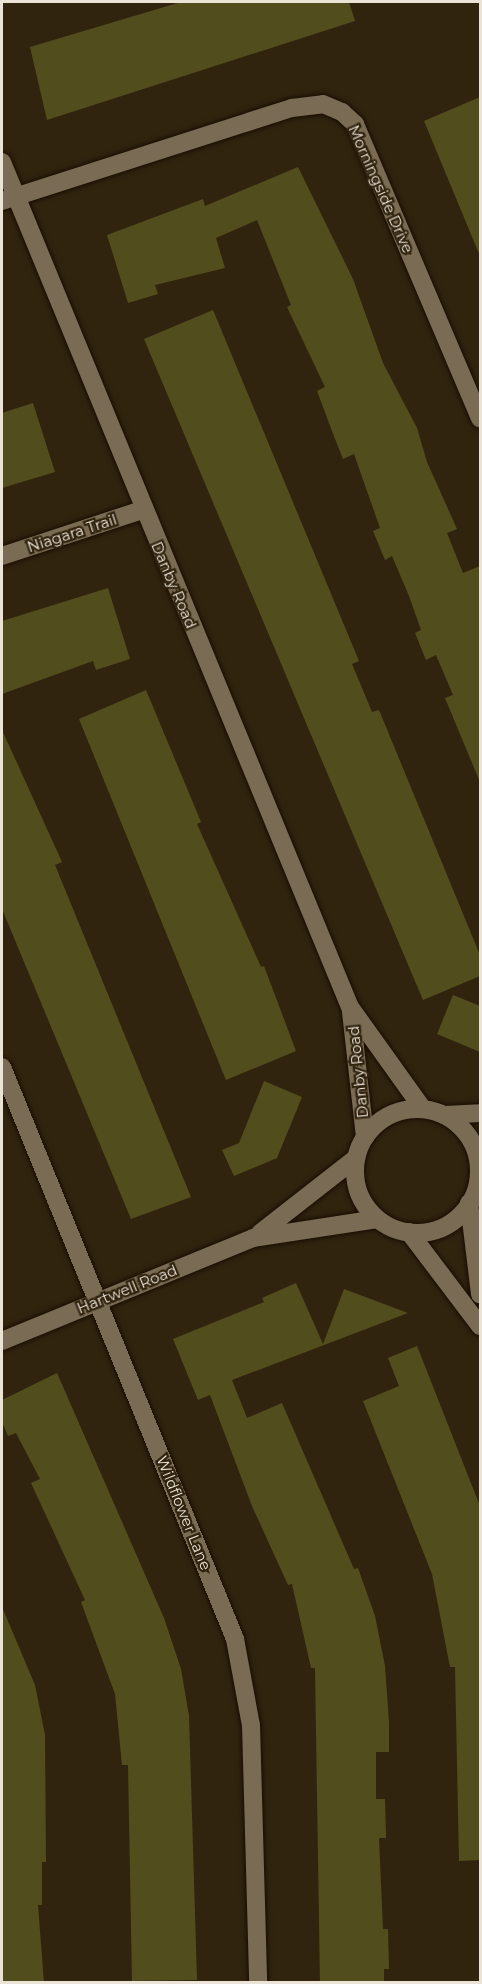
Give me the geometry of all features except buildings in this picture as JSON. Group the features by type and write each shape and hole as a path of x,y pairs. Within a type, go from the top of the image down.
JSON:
{"street":[{"name":"Morningside Drive","path":"8,199 292,108 323,104 342,112 355,124 480,419"},
{"name":"Danby Road","path":"2,162 8,199 142,510 351,1007 423,1109"},
{"name":"Niagara Trail","path":"2,556 142,510"},
{"name":"Danby Road","path":"351,1007 365,1137"},
{"name":"Wildflower Lane","path":"2,1067 223,1605 244,1673 251,1725 258,1983"},
{"path":"480,1113 444,1115 423,1109 390,1115 365,1137 356,1158 358,1190 378,1219 410,1232 480,1326"},
{"path":"410,1232 443,1226 469,1203 479,1180 474,1147 462,1128 444,1115"},
{"name":"Hartwell Road","path":"254,1238 356,1158"},
{"path":"469,1203 480,1294"},
{"name":"Hartwell Road","path":"2,1341 254,1238 378,1219"}]}
